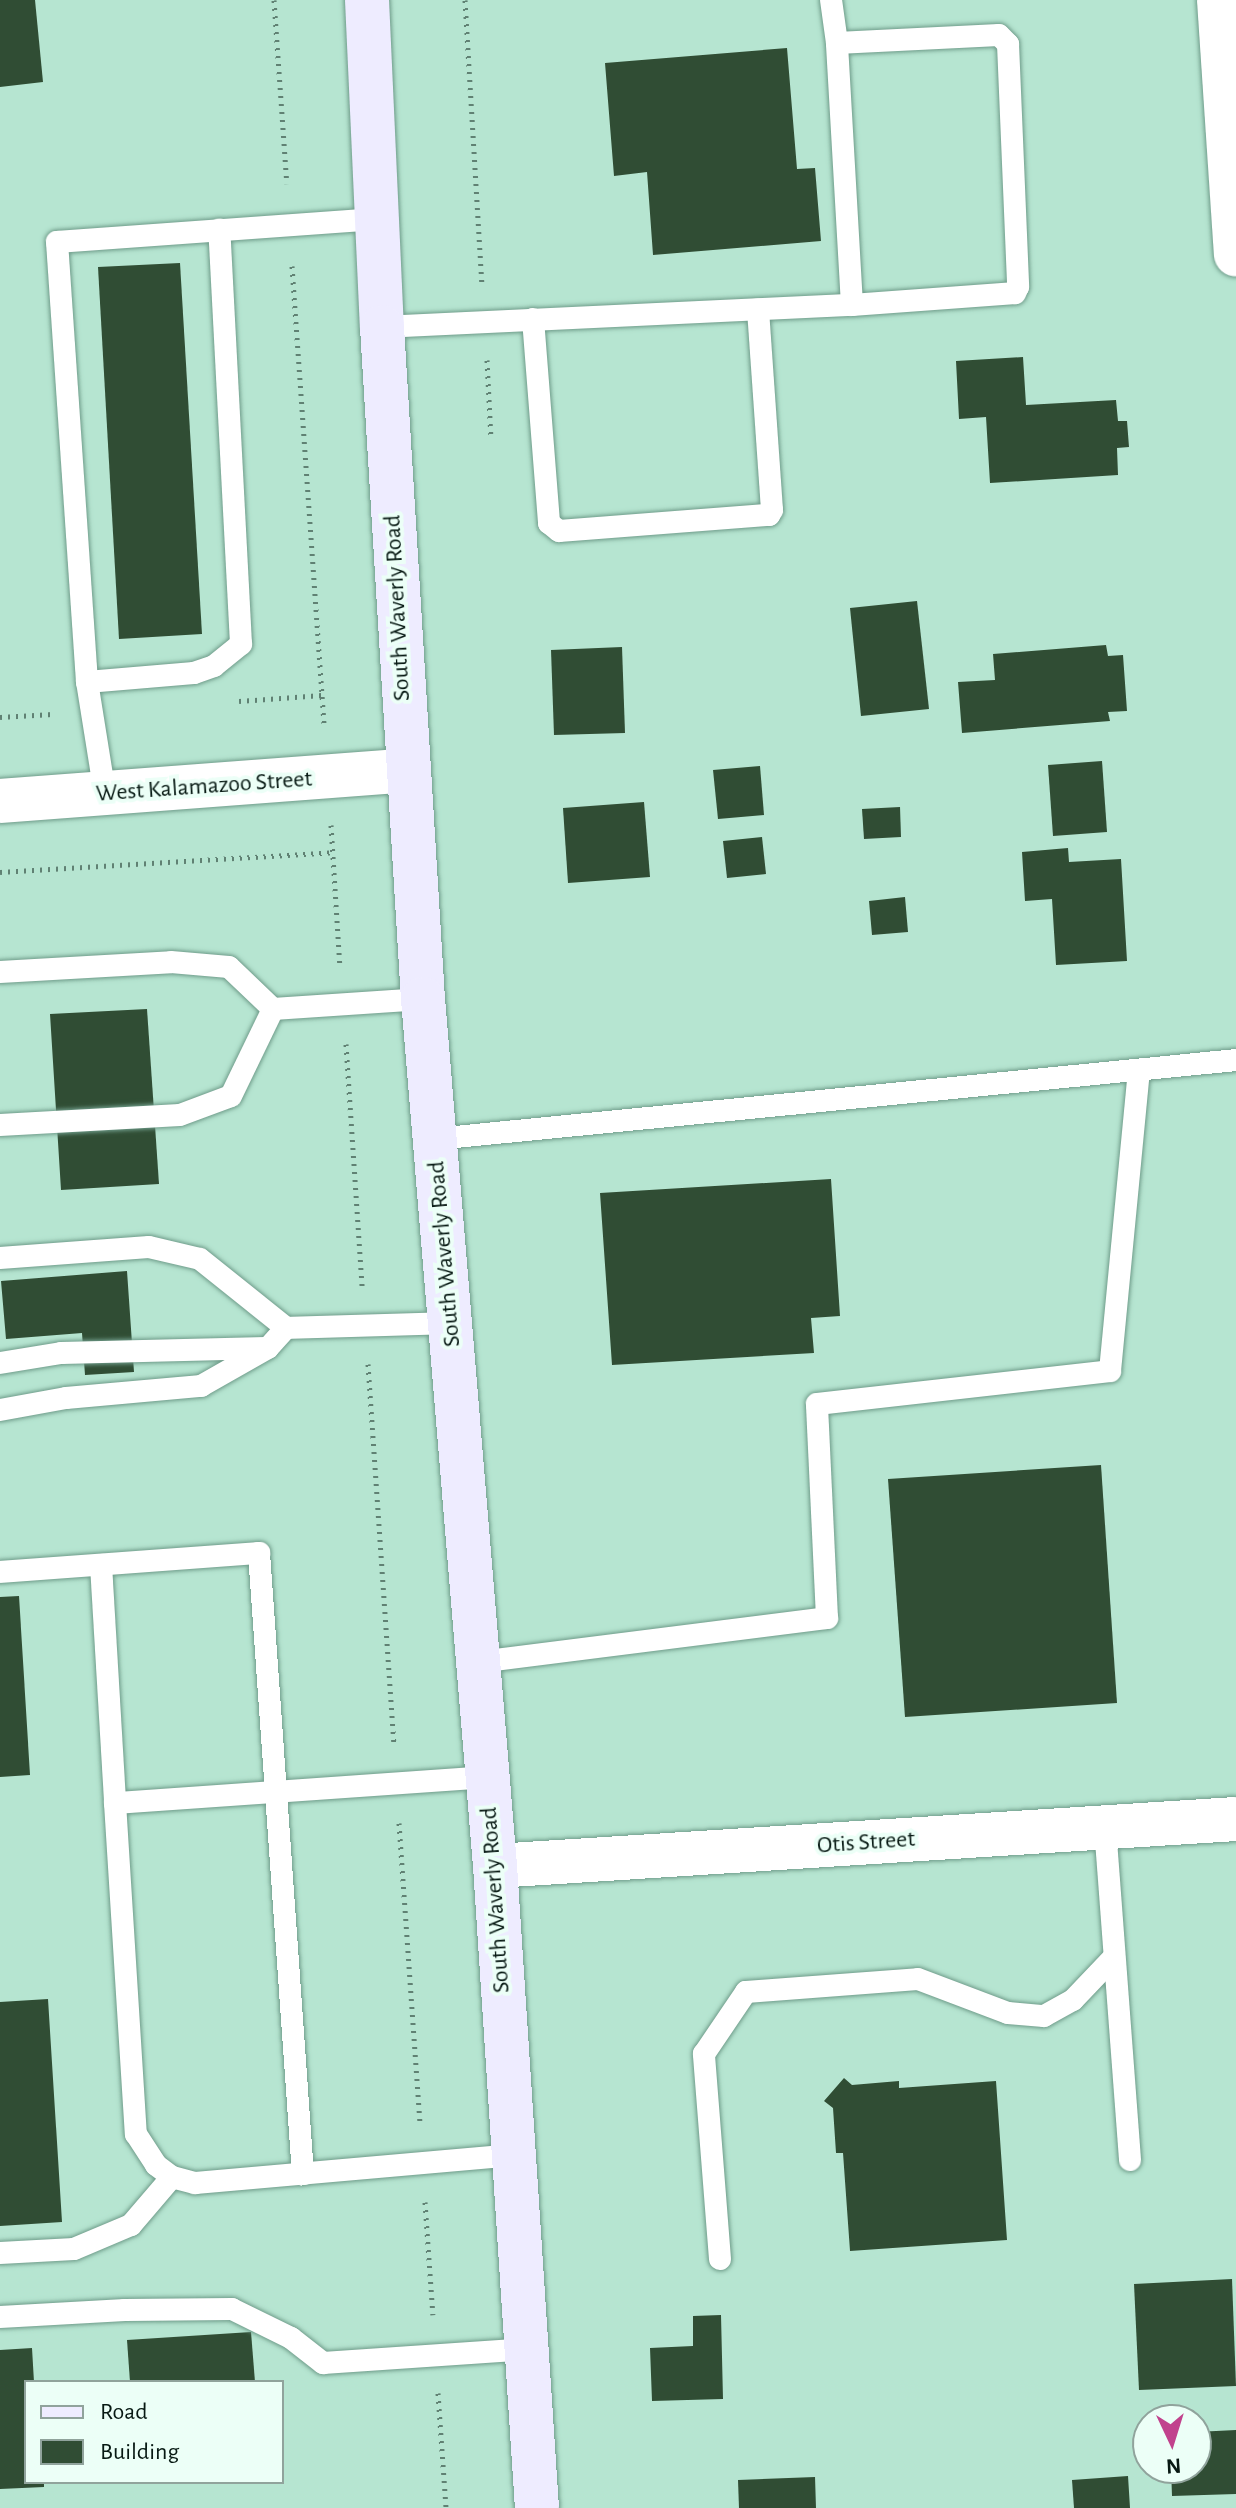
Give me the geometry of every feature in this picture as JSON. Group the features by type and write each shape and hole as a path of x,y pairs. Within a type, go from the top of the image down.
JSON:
{"main road":[{"name":"South Waverly Road","path":"367,0 382,327 423,999 495,1866 537,2508"}],"street":[{"path":"1219,0 1236,254"},
{"name":"West Kalamazoo Street","path":"0,801 408,770"},
{"name":"Otis Street","path":"495,1866 1236,1819"}],"lane":[{"path":"831,0 837,43 852,305"},
{"path":"382,327 852,305 1015,293 1018,287 1008,44 999,35 837,43"},
{"path":"105,794 87,682 57,242 376,219"},
{"path":"87,682 194,673 214,666 241,644 219,230"},
{"path":"533,319 549,523 559,531 769,515 772,510 758,309"},
{"path":"0,972 171,962 229,967 273,1009 423,999"},
{"path":"0,1125 180,1115 231,1096 273,1009"},
{"path":"435,1139 1236,1060"},
{"path":"479,1662 827,1618 817,1404 1110,1371 1139,1070"},
{"path":"0,1258 149,1247 200,1259 286,1328 450,1323"},
{"path":"0,1410 66,1398 201,1386 268,1348 286,1328"},
{"path":"0,1363 61,1353 268,1348"},
{"path":"0,1572 259,1553 303,2174"},
{"path":"101,1565 136,2134 156,2165 172,2177 195,2183 512,2155"},
{"path":"115,1803 488,1777"},
{"path":"1105,1827 1130,2160"},
{"path":"720,2259 704,2054 746,1992 918,1979 1008,2013 1044,2016 1073,2000 1113,1958"},
{"path":"0,2253 74,2249 131,2225 172,2177"},
{"path":"0,2317 232,2309 291,2338 323,2363 526,2349"}],"path":[{"path":"274,0 446,2508"},
{"path":"465,0 491,438"},
{"path":"0,872 333,852"}],"building":[{"path":"0,0 35,0 43,82 0,87"},
{"path":"787,48 797,169 815,168 821,241 653,255 647,172 614,176 605,63"},
{"path":"180,263 202,634 119,639 98,267"},
{"path":"1023,357 1026,405 1116,400 1118,421 1127,421 1129,447 1117,448 1118,475 990,483 986,417 959,419 956,361"},
{"path":"917,601 929,709 861,716 850,608"},
{"path":"1106,645 1108,656 1123,655 1127,711 1108,712 1110,721 962,733 958,682 995,680 993,654"},
{"path":"622,647 625,733 554,735 551,650"},
{"path":"1102,761 1107,832 1053,836 1048,765"},
{"path":"760,766 764,815 718,819 713,770"},
{"path":"644,802 650,877 568,883 563,808"},
{"path":"900,807 901,837 864,839 862,809"},
{"path":"762,837 766,874 727,878 723,841"},
{"path":"1068,848 1069,862 1121,859 1127,961 1056,965 1052,899 1025,901 1022,852"},
{"path":"905,897 908,932 872,935 869,901"},
{"path":"147,1009 159,1184 61,1190 50,1014"},
{"path":"831,1179 840,1316 811,1318 814,1353 612,1365 600,1193"},
{"path":"127,1271 134,1372 85,1375 82,1333 6,1339 1,1281"},
{"path":"1101,1465 1117,1703 905,1717 888,1479"},
{"path":"19,1596 30,1775 0,1777 0,1597"},
{"path":"48,1999 62,2222 0,2226 0,2002"},
{"path":"844,2078 852,2085 899,2081 899,2088 996,2081 1007,2240 850,2251 843,2153 836,2153 833,2108 824,2101"},
{"path":"1232,2279 1236,2386 1139,2390 1134,2284"},
{"path":"721,2315 723,2399 652,2401 650,2348 693,2346 693,2316"},
{"path":"251,2332 255,2380 130,2380 127,2340"},
{"path":"32,2348 34,2380 24,2380 24,2484 44,2484 44,2487 0,2489 0,2350"},
{"path":"1236,2430 1236,2494 1172,2496 1172,2484 1212,2484 1212,2431"},
{"path":"1128,2476 1130,2508 1074,2508 1072,2480"},
{"path":"815,2477 816,2508 739,2508 738,2480"}]}
